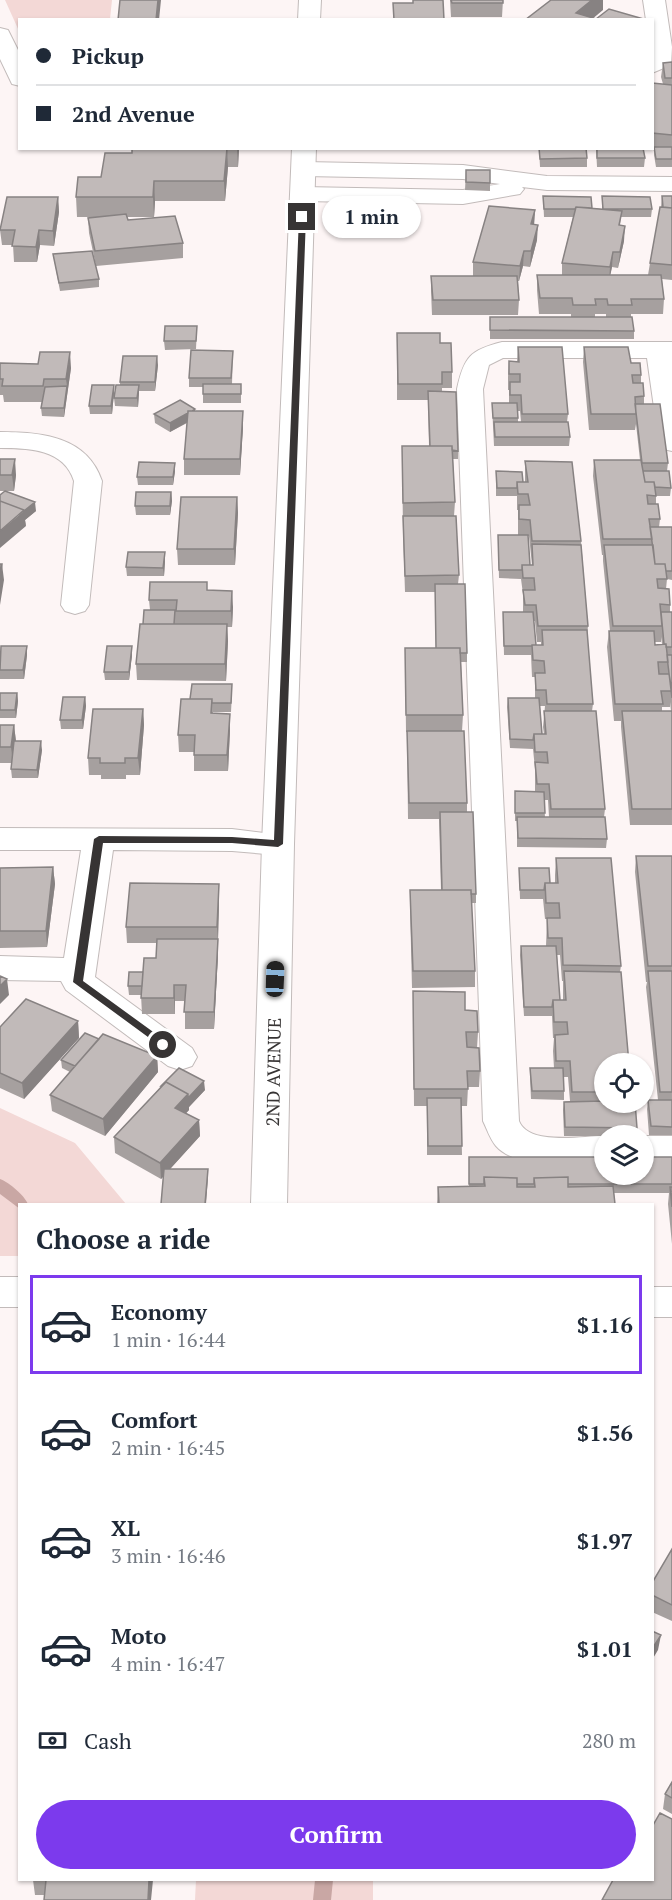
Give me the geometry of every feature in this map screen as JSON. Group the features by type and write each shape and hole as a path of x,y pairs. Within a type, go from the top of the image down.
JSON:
{"street":[{"path":"309,18 310,0"},
{"path":"661,7 663,62"},
{"path":"0,35 18,75"},
{"path":"304,171 463,197 547,183 672,184"},
{"name":"2ND AVENUE","path":"269,1203 278,844 304,171"},
{"path":"594,1149 553,1150 523,1147 509,1137 501,1121 470,389 476,362 487,353 511,350 665,350 672,444"},
{"path":"0,440 26,440 52,447 72,456 83,465 88,481 75,605"},
{"path":"0,839 232,840 278,844"},
{"path":"99,839 78,982 180,1057"},
{"path":"0,968 79,970"},
{"path":"654,1149 672,1149"},
{"path":"654,1302 672,1302"}],"shaded area":[{"path":"5,0 112,0 110,18 18,18 18,29"},
{"path":"0,1108 75,1143 125,1203 18,1203 18,1256 0,1256"},
{"path":"196,1881 373,1881 373,1900 195,1900"}],"building":[{"path":"120,0 158,0 156,18 118,18"},
{"path":"413,0 443,0 444,18 394,18 393,3 413,3"},
{"path":"451,0 503,0 503,3 452,3"},
{"path":"551,0 592,0 576,13 593,18 528,18"},
{"path":"609,9 640,18 597,18"},
{"path":"672,62 672,78 665,78 663,63"},
{"path":"654,83 672,85 672,135 654,133"},
{"path":"654,147 672,147 672,159 656,159"},
{"path":"132,150 227,150 224,181 154,181 153,197 76,197 78,177 101,177 105,153 132,153"},
{"path":"539,150 586,150 587,158 540,159"},
{"path":"597,150 643,150 645,158 597,158"},
{"path":"466,170 490,170 490,183 466,182"},
{"path":"543,196 591,197 592,208 544,209"},
{"path":"602,196 650,197 652,209 603,209"},
{"path":"662,196 672,196 672,208 663,207"},
{"path":"7,197 58,197 53,231 39,230 36,247 12,246 15,230 0,230"},
{"path":"489,206 535,210 531,224 538,225 531,251 524,251 520,266 473,262"},
{"path":"576,207 622,211 619,225 625,226 620,252 613,252 610,267 562,263"},
{"path":"660,207 672,208 672,265 650,263"},
{"path":"126,214 128,220 175,216 183,243 95,251 88,218"},
{"path":"92,251 99,279 59,283 53,254"},
{"path":"537,275 661,275 664,299 631,299 632,305 608,305 607,299 595,299 596,305 573,305 572,298 540,298"},
{"path":"431,276 517,276 519,300 433,300"},
{"path":"490,317 632,317 634,331 490,330"},
{"path":"165,326 197,326 196,341 164,341"},
{"path":"397,333 440,333 440,343 451,343 452,372 442,372 442,384 398,384"},
{"path":"518,347 562,347 568,414 522,414 521,395 510,395 510,382 520,382 520,374 509,374 509,361 519,362"},
{"path":"584,347 628,347 631,363 640,363 641,375 632,375 633,383 643,383 644,396 635,397 636,414 591,414"},
{"path":"191,350 233,351 231,378 189,378"},
{"path":"40,352 70,352 66,379 44,379 43,386 2,386 0,363 38,364"},
{"path":"123,356 157,356 155,382 120,382"},
{"path":"203,384 241,384 241,394 203,394"},
{"path":"92,385 114,385 111,406 89,406"},
{"path":"116,385 139,385 137,398 114,398"},
{"path":"67,386 64,408 41,408 45,387"},
{"path":"428,391 456,392 458,451 452,450 452,446 430,446"},
{"path":"180,400 195,409 170,423 154,414"},
{"path":"492,403 517,403 518,418 493,418"},
{"path":"635,404 660,404 668,463 642,463"},
{"path":"188,411 243,411 240,459 184,459"},
{"path":"494,422 568,422 570,437 495,437"},
{"path":"402,446 452,446 455,502 403,503"},
{"path":"0,459 15,459 12,475 0,475"},
{"path":"594,460 641,460 645,482 654,482 656,496 647,495 648,504 658,504 660,519 649,519 652,539 603,539"},
{"path":"525,461 572,462 581,541 532,541 530,520 519,519 519,505 530,505 528,494 518,494 517,482 528,482"},
{"path":"139,462 175,463 173,477 137,477"},
{"path":"496,471 522,472 523,482 517,482 517,488 497,488"},
{"path":"643,471 669,471 671,488 655,487 654,482 645,482"},
{"path":"5,491 35,502 24,511 0,501 0,495"},
{"path":"136,492 171,492 170,506 135,506"},
{"path":"181,497 237,497 234,549 177,549"},
{"path":"0,501 24,510 0,531"},
{"path":"403,516 456,516 459,575 405,576"},
{"path":"650,527 672,527 672,571 666,571 665,564 655,564"},
{"path":"498,535 528,535 530,565 522,565 522,570 499,570"},
{"path":"532,544 581,545 588,626 538,626 536,605 525,605 523,590 535,590 534,578 523,578 522,565 533,565"},
{"path":"604,545 653,545 655,564 665,564 667,579 657,579 658,588 669,589 670,605 660,604 662,626 613,626"},
{"path":"128,552 165,552 163,568 126,567"},
{"path":"150,582 207,582 207,590 232,591 231,611 176,611 177,600 149,600"},
{"path":"435,584 465,584 467,653 460,653 460,648 436,648"},
{"path":"144,610 175,610 174,624 143,624"},
{"path":"503,612 533,612 536,645 504,646"},
{"path":"661,612 672,612 672,647 666,647 664,644"},
{"path":"140,624 227,624 225,664 136,664"},
{"path":"542,630 587,630 593,704 547,704 546,690 536,690 535,673 545,673 544,661 533,660 532,645 543,645"},
{"path":"609,631 654,631 655,645 666,644 668,662 658,662 659,674 669,674 672,691 661,691 663,704 615,704"},
{"path":"1,646 27,646 23,670 0,670"},
{"path":"107,646 132,646 129,672 104,672"},
{"path":"405,648 460,648 463,715 406,715"},
{"path":"667,655 672,655 672,698 668,665"},
{"path":"192,684 232,684 231,703 212,703 212,699 190,699"},
{"path":"0,693 17,693 15,710 0,710"},
{"path":"63,697 85,697 82,720 60,720"},
{"path":"508,698 539,698 542,734 534,734 533,740 510,739"},
{"path":"181,699 212,699 211,713 230,714 227,755 194,755 195,735 178,735"},
{"path":"93,709 143,709 138,758 125,758 125,763 100,763 100,758 88,758"},
{"path":"544,711 596,711 605,809 551,809 549,784 537,784 535,762 548,763 547,752 535,752 534,734 546,734"},
{"path":"622,711 672,711 672,809 632,809"},
{"path":"0,725 14,725 11,747 0,747"},
{"path":"407,731 464,731 467,803 409,803"},
{"path":"14,741 41,741 37,770 11,769"},
{"path":"515,791 544,792 545,813 515,813"},
{"path":"440,812 473,812 476,894 471,894 471,890 442,890"},
{"path":"517,817 605,817 607,839 518,838"},
{"path":"636,856 672,856 672,966 648,966"},
{"path":"556,858 611,858 621,966 563,965 562,938 548,938 547,918 560,918 559,903 546,903 545,883 558,883"},
{"path":"53,867 46,931 0,931 0,868"},
{"path":"519,868 549,868 550,883 545,883 544,890 520,890"},
{"path":"130,883 219,884 217,927 126,927"},
{"path":"410,890 471,890 475,971 413,971"},
{"path":"157,939 218,939 214,1012 184,1012 186,985 174,985 174,998 141,998 144,958 156,958"},
{"path":"521,946 556,946 560,1000 553,1000 552,1007 524,1007"},
{"path":"564,971 621,972 628,1053 594,1053 594,1092 572,1092 570,1061 556,1061 555,1035 568,1034 567,1022 554,1022 553,1000 566,1000"},
{"path":"648,971 672,971 672,1092 660,1092"},
{"path":"129,972 143,972 142,986 128,986"},
{"path":"0,976 7,979 0,986"},
{"path":"413,991 465,992 465,1010 477,1011 478,1032 466,1032 467,1047 479,1048 480,1071 467,1071 468,1089 414,1089"},
{"path":"26,999 78,1021 22,1083 0,1073 0,1027"},
{"path":"85,1033 99,1039 75,1066 61,1060"},
{"path":"103,1034 157,1056 103,1119 50,1095"},
{"path":"179,1068 204,1081 188,1098 188,1094 166,1082 161,1086"},
{"path":"530,1068 563,1068 564,1091 532,1091"},
{"path":"166,1082 188,1094 175,1108 199,1120 160,1163 114,1137"},
{"path":"427,1098 461,1098 462,1146 428,1146"},
{"path":"654,1100 672,1100 672,1127 651,1125 650,1113 654,1113"},
{"path":"594,1101 594,1113 636,1113 637,1125 565,1127 564,1102"},
{"path":"469,1157 594,1157 594,1184 568,1184 568,1177 534,1178 534,1184 517,1184 517,1178 484,1177 484,1184 469,1184"},
{"path":"654,1157 672,1157 672,1184 654,1184"},
{"path":"164,1169 208,1169 205,1203 161,1203"},
{"path":"484,1177 517,1178 517,1187 535,1187 534,1178 568,1177 568,1187 613,1186 615,1203 439,1203 438,1187 485,1186"},
{"path":"672,1549 672,1605 654,1596 654,1580"},
{"path":"654,1632 661,1635 654,1646"},
{"path":"672,1782 672,1798 665,1794"},
{"path":"660,1813 672,1819 672,1900 602,1900 612,1881 654,1881 654,1824"},
{"path":"46,1881 149,1881 148,1900 44,1900"}],"waterway":[{"path":"0,1185 20,1203"},
{"path":"322,1900 324,1881"}],"route":[{"path":"163,1045 78,982 99,839 232,840 278,844 302,217"}]}
